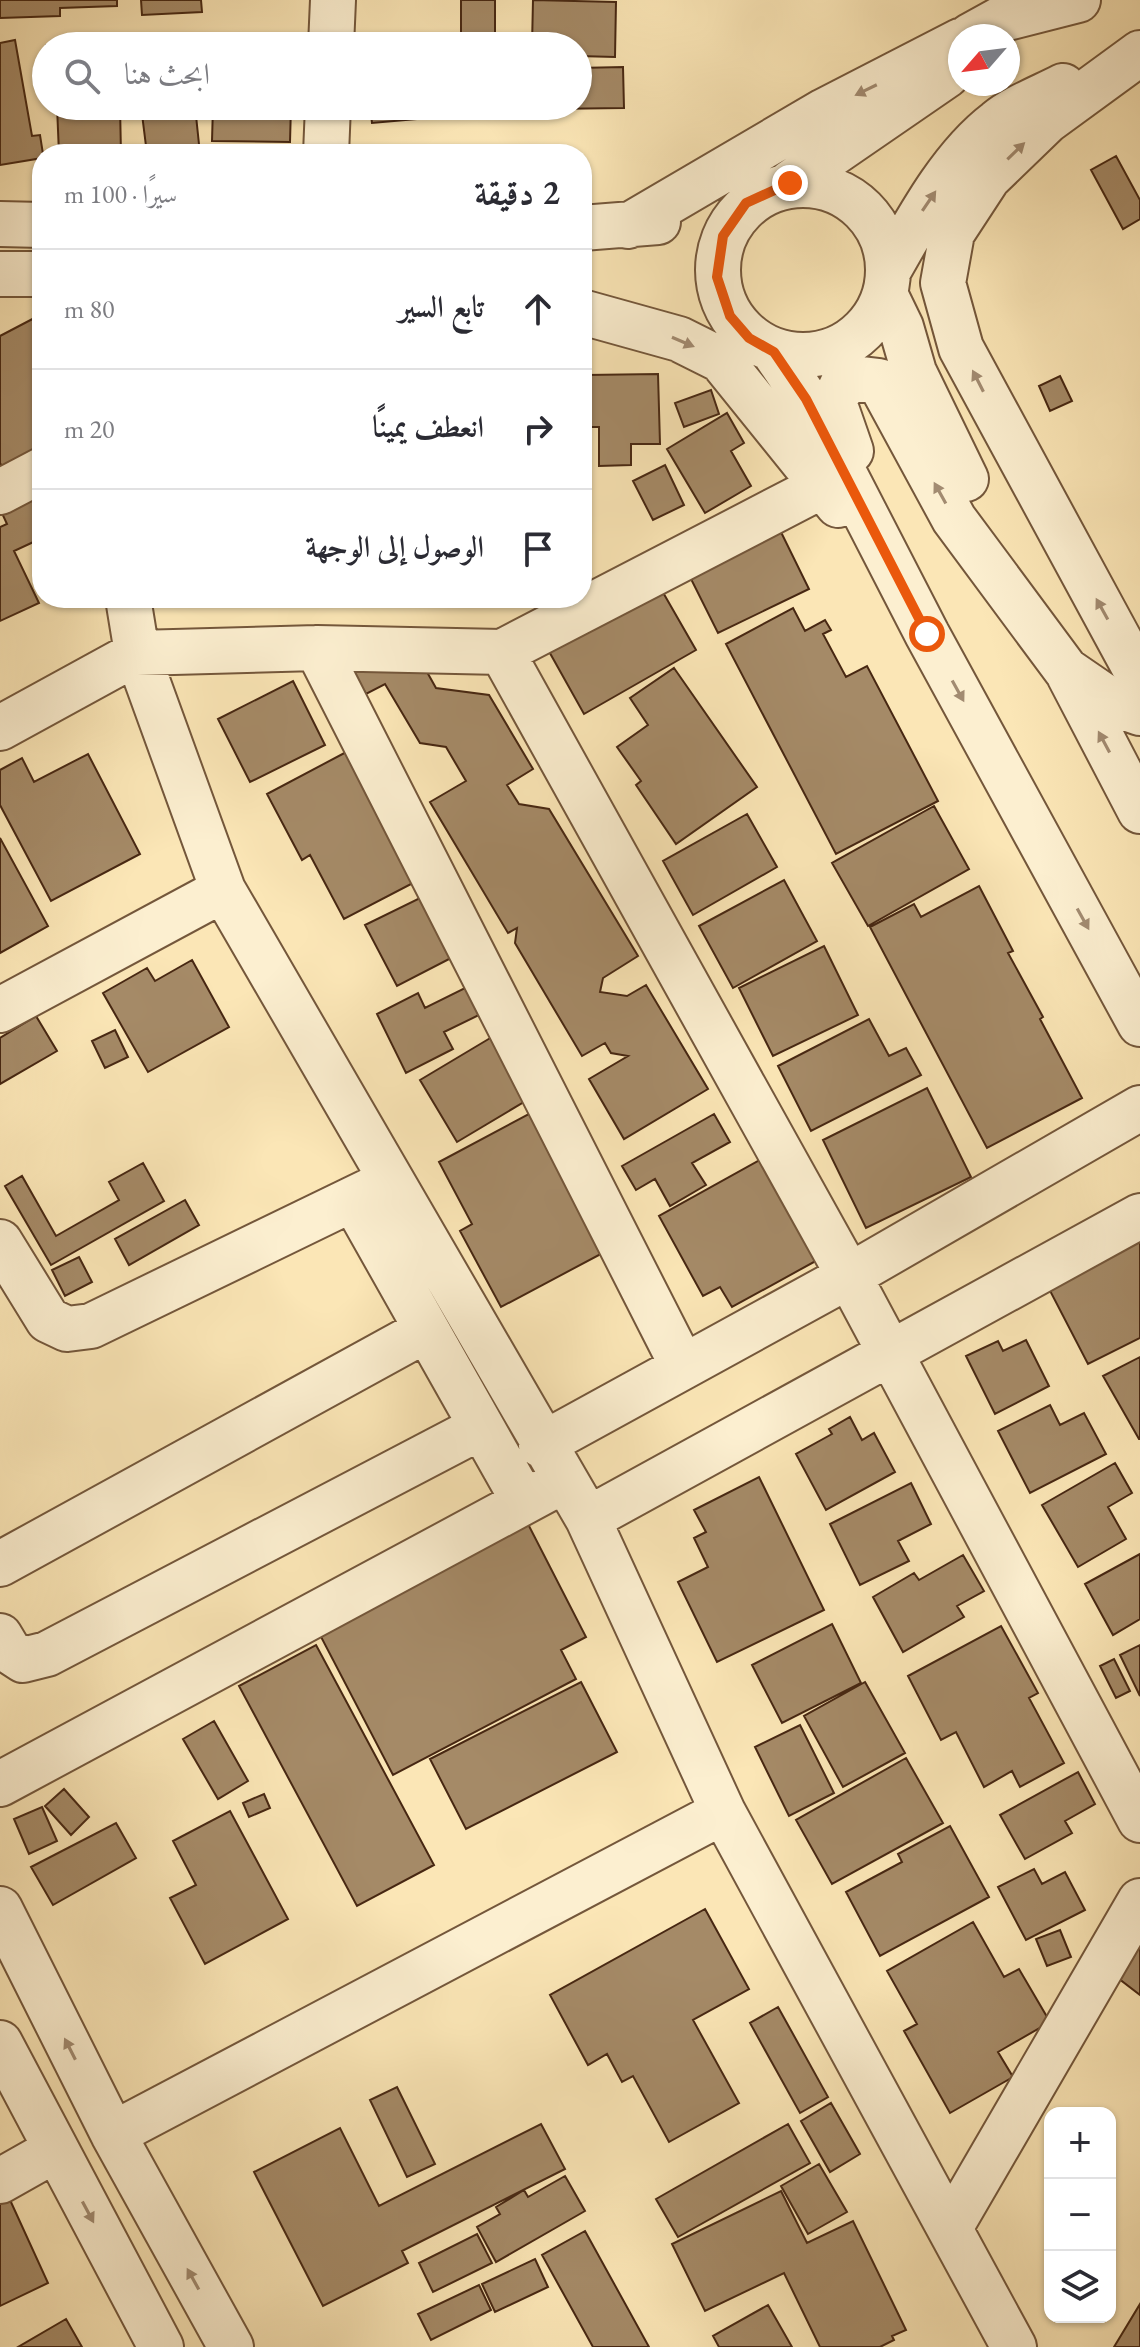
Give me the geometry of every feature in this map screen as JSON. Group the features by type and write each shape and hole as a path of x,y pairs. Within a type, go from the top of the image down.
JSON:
{"street":[{"path":"332,32 333,0"},
{"path":"992,24 1080,0"},
{"path":"1020,34 1080,0"},
{"path":"746,203 723,236 717,277 730,316 749,338 774,352 820,355 861,335 930,198 997,121 1140,46"},
{"path":"628,226 824,111 948,47"},
{"path":"941,430 935,317 952,233 988,178 1047,121 1140,53"},
{"path":"592,228 675,220 746,203 790,183 948,76"},
{"path":"326,144 327,120"},
{"path":"790,183 838,189 876,221 888,282 941,430 1140,811"},
{"path":"0,224 32,225"},
{"path":"0,274 32,274"},
{"path":"943,283 961,348 1140,678"},
{"path":"592,302 730,316"},
{"path":"592,315 679,339 721,360 824,485 927,634"},
{"path":"774,352 806,399 927,634 1140,1024"},
{"path":"927,634 847,441 834,402 843,383 862,379 879,381 954,519 1066,670 1117,705 1140,713"},
{"path":"0,492 32,475"},
{"path":"592,605 824,485"},
{"path":"130,608 137,653 223,890 372,1190 426,1330 524,1502"},
{"path":"0,728 137,653 317,648 502,652 587,608"},
{"path":"317,648 683,1367"},
{"path":"502,652 849,1276 1140,1820"},
{"path":"0,1010 223,890"},
{"path":"541,1445 849,1276 1140,1108"},
{"path":"0,1242 48,1320 67,1329 91,1326 372,1190"},
{"path":"372,1190 588,1519 723,1812 1014,2347"},
{"path":"588,1519 1140,1216"},
{"path":"0,1564 426,1330"},
{"path":"3,1647 23,1660 47,1654 481,1427"},
{"path":"0,1784 565,1480"},
{"path":"113,2134 723,1812"},
{"path":"950,2228 1140,1901"},
{"path":"0,1909 113,2134 231,2347"},
{"path":"0,2043 161,2347"},
{"path":"0,2181 55,2150"}],"building":[{"path":"0,0 117,0 117,6 60,8 60,16 0,18"},
{"path":"141,0 201,0 202,12 142,15"},
{"path":"461,0 495,0 495,32 461,32"},
{"path":"533,0 616,2 615,57 592,56 592,32 532,32"},
{"path":"15,40 32,136 40,135 41,144 32,144 32,160 0,165 0,43"},
{"path":"623,67 624,108 592,108 592,68"},
{"path":"58,120 120,120 121,144 59,144"},
{"path":"143,120 196,120 199,144 146,144"},
{"path":"213,120 291,120 290,142 212,141"},
{"path":"372,120 405,120 372,123"},
{"path":"1116,156 1140,200 1140,219 1123,229 1091,170"},
{"path":"32,319 32,455 4,470 0,463 0,336"},
{"path":"658,374 660,444 631,444 631,465 599,466 599,427 592,427 592,375"},
{"path":"1060,376 1072,401 1050,411 1039,386"},
{"path":"711,390 719,414 684,427 675,403"},
{"path":"727,413 744,443 731,451 751,486 705,513 667,449"},
{"path":"665,465 684,505 653,520 633,481"},
{"path":"29,483 32,489 32,543 14,551 32,588 32,606 0,621 0,527 7,524 0,509"},
{"path":"778,526 809,589 718,633 687,571"},
{"path":"657,582 696,650 584,714 546,646"},
{"path":"793,608 805,631 825,620 831,630 823,634 846,677 867,666 938,801 836,854 726,644"},
{"path":"346,660 427,672 436,688 489,695 533,769 507,785 519,804 549,809 638,956 603,978 600,992 627,996 646,985 708,1089 624,1139 589,1079 628,1056 611,1053 605,1043 582,1056 515,943 517,928 508,933 430,802 466,781 446,747 420,743 385,684 366,694"},
{"path":"674,668 757,787 676,844 636,785 641,781 617,747 648,725 630,698"},
{"path":"293,681 325,745 250,782 218,719"},
{"path":"352,749 413,883 344,919 310,855 302,860 267,794"},
{"path":"88,754 140,854 51,901 0,805 0,770 22,758 34,782"},
{"path":"934,806 969,869 868,926 832,863"},
{"path":"747,814 777,867 693,915 663,861"},
{"path":"0,838 48,926 0,953"},
{"path":"784,880 817,941 733,988 699,926"},
{"path":"979,886 1013,951 1008,953 1043,1017 1040,1019 1082,1098 987,1148 870,927 914,904 921,917"},
{"path":"422,897 453,957 397,986 365,925"},
{"path":"824,946 858,1015 773,1056 739,988"},
{"path":"192,960 229,1027 148,1072 103,993 147,968 155,981"},
{"path":"467,987 481,1014 444,1032 453,1049 406,1073 377,1014 418,993 425,1008"},
{"path":"36,1016 57,1051 0,1084 0,1038"},
{"path":"869,1019 889,1056 906,1048 921,1075 811,1131 778,1066"},
{"path":"115,1030 128,1057 105,1068 92,1041"},
{"path":"502,1031 539,1093 457,1142 420,1080"},
{"path":"927,1088 971,1177 866,1228 823,1140"},
{"path":"540,1108 614,1247 501,1307 460,1231 472,1224 439,1162"},
{"path":"714,1114 730,1142 692,1163 706,1185 670,1206 655,1179 636,1190 622,1166"},
{"path":"767,1156 823,1257 732,1307 720,1287 703,1296 659,1216"},
{"path":"143,1163 164,1201 51,1265 5,1186 22,1176 56,1236 119,1200 109,1182"},
{"path":"185,1200 199,1225 129,1265 115,1239"},
{"path":"1140,1235 1140,1338 1088,1364 1046,1283"},
{"path":"79,1257 92,1282 65,1296 52,1270"},
{"path":"1026,1340 1049,1386 995,1414 966,1356 998,1341 1003,1351"},
{"path":"1140,1357 1140,1439 1139,1439 1103,1376"},
{"path":"1050,1405 1060,1425 1084,1413 1106,1454 1030,1493 998,1431"},
{"path":"850,1417 862,1440 874,1433 895,1472 826,1510 796,1454 832,1434 829,1429"},
{"path":"1115,1463 1132,1493 1108,1507 1126,1539 1078,1567 1042,1505"},
{"path":"759,1477 824,1610 717,1662 678,1582 708,1567 694,1538 706,1532 694,1510"},
{"path":"911,1483 931,1524 898,1541 909,1561 860,1585 830,1524"},
{"path":"528,1524 586,1637 561,1650 576,1679 393,1775 319,1633"},
{"path":"1140,1554 1140,1619 1113,1635 1085,1584"},
{"path":"963,1555 984,1591 957,1606 964,1617 903,1652 873,1597 914,1573 919,1580"},
{"path":"832,1624 861,1683 782,1723 752,1665"},
{"path":"1001,1626 1038,1693 1029,1698 1064,1763 1020,1787 1012,1771 984,1787 956,1732 941,1740 908,1676"},
{"path":"316,1645 434,1865 357,1906 239,1686"},
{"path":"1140,1645 1140,1696 1120,1655"},
{"path":"1114,1659 1130,1691 1116,1698 1100,1666"},
{"path":"581,1682 617,1752 466,1829 430,1759"},
{"path":"865,1682 905,1753 843,1787 804,1716"},
{"path":"214,1721 248,1781 218,1799 183,1739"},
{"path":"800,1725 834,1793 789,1816 755,1747"},
{"path":"906,1758 943,1823 832,1884 796,1820"},
{"path":"1078,1772 1095,1804 1065,1821 1072,1833 1025,1859 1000,1815"},
{"path":"64,1789 89,1817 71,1835 45,1806"},
{"path":"264,1794 270,1808 249,1817 243,1803"},
{"path":"42,1807 57,1841 29,1854 14,1819"},
{"path":"230,1811 288,1919 205,1964 170,1898 196,1885 173,1841"},
{"path":"116,1823 136,1858 53,1905 31,1867"},
{"path":"950,1826 989,1897 880,1956 846,1892 902,1862 898,1854"},
{"path":"1034,1869 1042,1884 1065,1872 1085,1910 1026,1940 998,1887"},
{"path":"705,1909 749,1989 693,2020 739,2103 669,2142 633,2076 622,2082 607,2054 588,2065 550,1995"},
{"path":"973,1922 1004,1977 1019,1969 1050,2022 998,2052 1013,2077 950,2113 904,2031 917,2024 887,1971"},
{"path":"1060,1930 1071,1957 1047,1966 1036,1939"},
{"path":"1140,1941 1140,1995 1114,1975"},
{"path":"778,2007 828,2097 800,2113 750,2023"},
{"path":"397,2087 435,2164 407,2177 370,2100"},
{"path":"831,2103 860,2154 830,2172 801,2121"},
{"path":"541,2124 565,2169 402,2251 408,2263 323,2306 254,2172 340,2128 379,2206"},
{"path":"788,2124 810,2163 678,2237 656,2199"},
{"path":"819,2164 847,2212 808,2234 781,2186"},
{"path":"565,2176 585,2211 496,2262 477,2227 500,2214 496,2207 524,2190 528,2197"},
{"path":"5,2189 48,2283 0,2306 0,2191"},
{"path":"781,2191 807,2243 853,2221 906,2330 892,2336 894,2340 880,2347 820,2347 784,2273 705,2311 672,2244"},
{"path":"585,2231 649,2347 593,2347 542,2255"},
{"path":"477,2234 492,2263 433,2292 419,2263"},
{"path":"535,2259 548,2287 495,2312 482,2284"},
{"path":"479,2285 491,2310 431,2340 418,2314"},
{"path":"1140,2304 1140,2347 1114,2347"},
{"path":"768,2305 792,2347 719,2347 713,2336"},
{"path":"66,2319 82,2347 18,2347"}],"route":[{"path":"790,183 746,203 723,236 717,277 730,316 749,338 774,352 806,399 927,634"}]}
